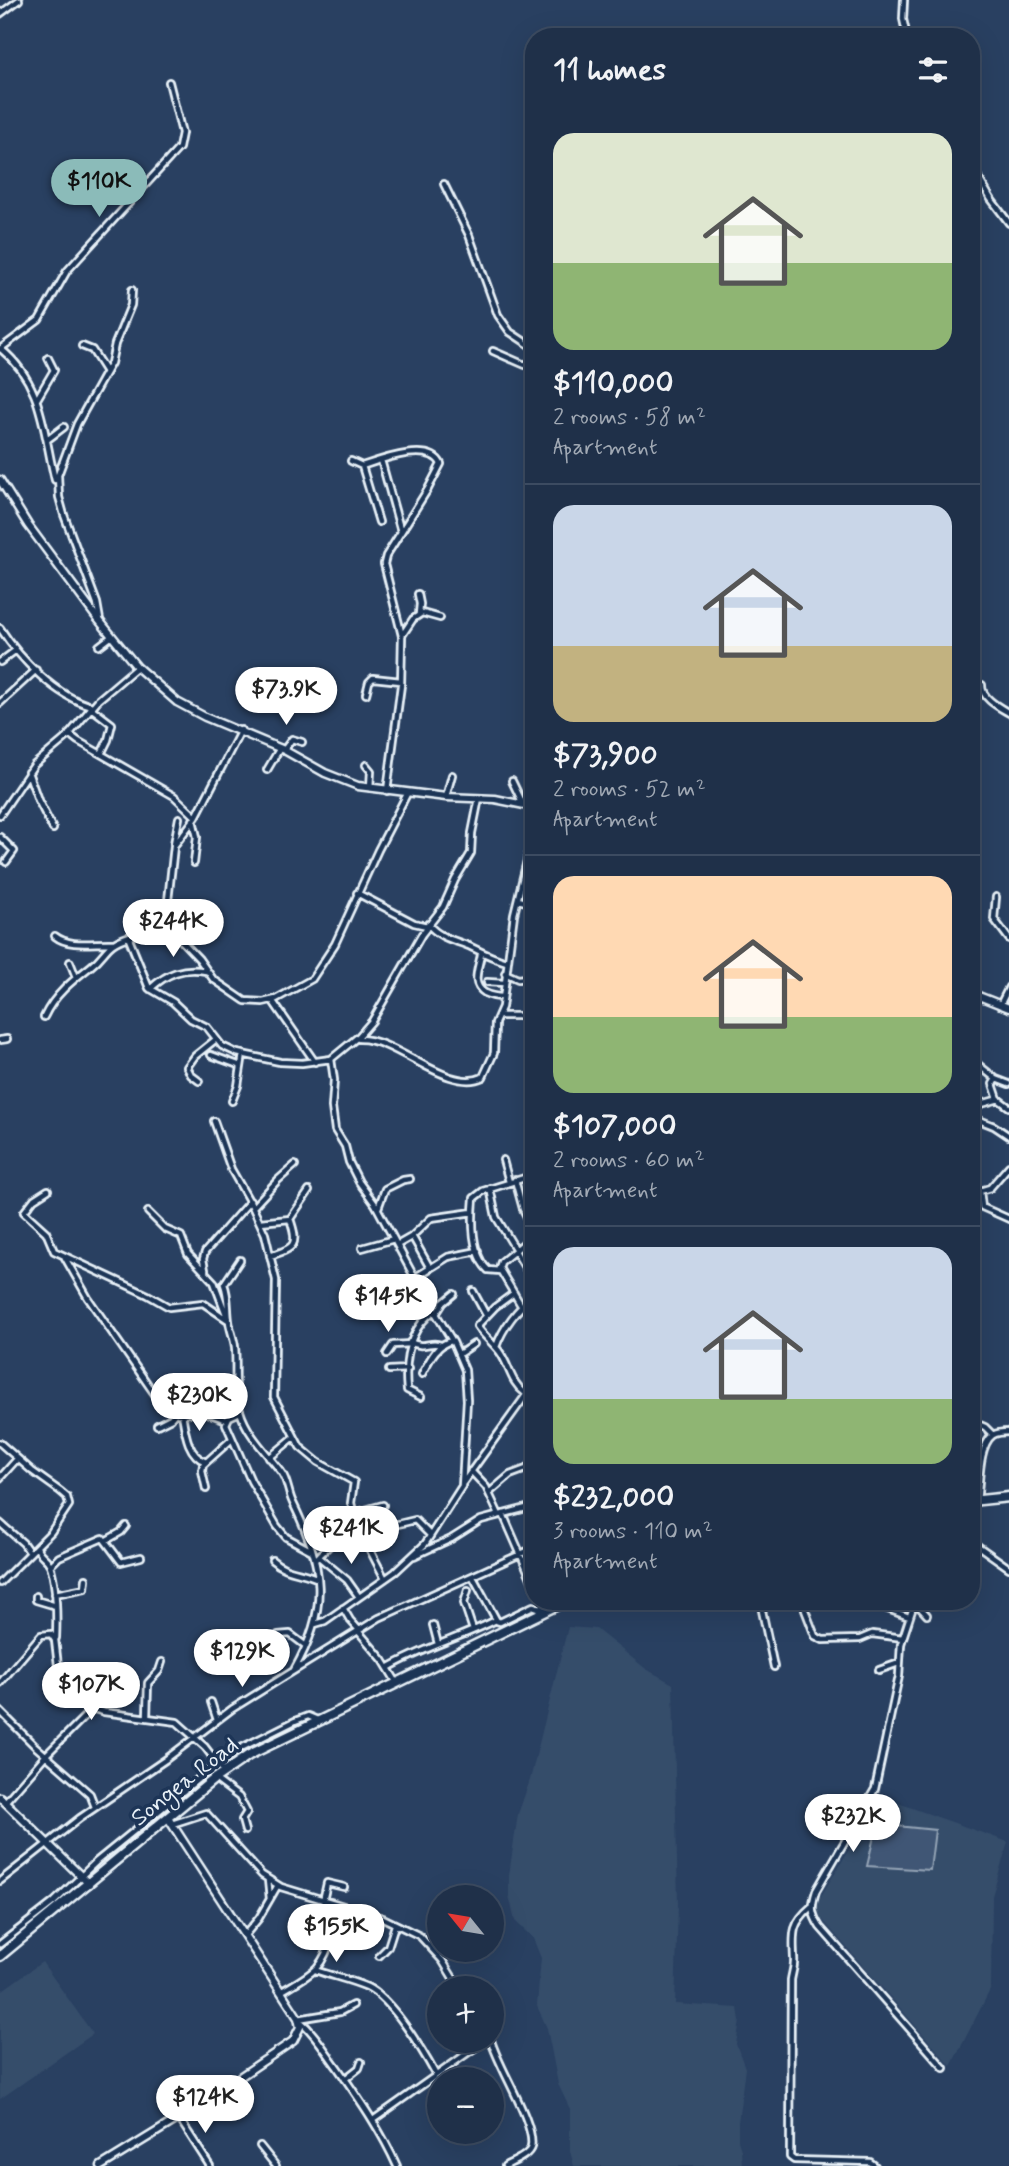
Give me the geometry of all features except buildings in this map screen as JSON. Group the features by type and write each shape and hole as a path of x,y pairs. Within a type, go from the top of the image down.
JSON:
{"highway":[{"path":"980,1500 1009,1497"},
{"name":"Songea Road","path":"0,1956 170,1821 224,1772 270,1744 397,1683 535,1610"}],"street":[{"path":"0,14 19,0"},
{"path":"904,0 905,28"},
{"path":"100,621 97,603 64,515 37,400 25,372 1,349 39,320 68,271 179,148 183,133 169,82"},
{"path":"980,180 1009,223"},
{"path":"443,184 469,235 498,315 512,335 525,343"},
{"path":"57,485 60,466 72,435 107,373 115,344 131,305 132,290"},
{"path":"82,346 92,350 107,373"},
{"path":"493,351 525,365"},
{"path":"37,400 54,370 48,358"},
{"path":"47,440 64,427"},
{"path":"351,461 362,466 420,453 434,456 440,461 434,478 386,556 384,564 402,636 401,681 387,791"},
{"path":"381,460 401,532"},
{"path":"362,466 379,522"},
{"path":"0,480 28,525 137,667 165,694 183,706 241,730 325,773 358,786 407,794 479,798 523,804"},
{"path":"418,594 419,614"},
{"path":"402,636 419,614 425,612 440,618"},
{"path":"0,628 16,650 36,670 78,703 91,707 112,724 101,754"},
{"path":"99,646 112,636"},
{"path":"0,662 16,650"},
{"path":"0,815 28,772 69,734 91,707 137,667"},
{"path":"0,703 36,670"},
{"path":"366,694 373,678 401,681"},
{"path":"982,685 986,696 1009,713"},
{"path":"78,703 80,720"},
{"path":"174,846 194,818 241,730"},
{"path":"69,734 174,796 194,818 197,846 194,863"},
{"path":"267,770 292,738 302,742"},
{"path":"366,765 371,771 370,788"},
{"path":"28,772 38,800 53,828"},
{"path":"446,797 452,775"},
{"path":"512,781 523,804"},
{"path":"179,818 167,897 168,915 174,932 222,987 245,1001 256,1003 272,1000 312,979 335,944 407,794"},
{"path":"131,936 130,947 150,989 173,1002 191,1019 207,1027 215,1040 228,1049 280,1062 316,1062 331,1059 357,1039 372,1021 428,925 443,907 471,853 479,798"},
{"path":"0,837 13,851 6,862"},
{"path":"357,1039 377,1041 453,1078 471,1081 483,1077 491,1062 496,1043 495,1023 500,1016 517,900 525,868"},
{"path":"357,894 414,923 428,925 437,933 507,962"},
{"path":"996,897 994,919 1008,937"},
{"path":"517,900 525,902"},
{"path":"44,1017 50,1003 76,976 92,965 107,946 168,915"},
{"path":"55,936 66,941 114,943"},
{"path":"481,953 476,983 478,988 489,995 503,997"},
{"path":"69,962 76,976"},
{"path":"150,989 178,970 207,971"},
{"path":"505,973 518,979 525,978"},
{"path":"487,982 504,983"},
{"path":"999,1005 1009,987"},
{"path":"980,997 1009,1009"},
{"path":"272,1000 316,1062"},
{"path":"500,1016 525,1016"},
{"path":"0,1040 7,1039"},
{"path":"199,1081 191,1075 187,1067 195,1056 215,1040"},
{"path":"232,1101 238,1086 243,1054"},
{"path":"211,1055 241,1066"},
{"path":"331,1059 335,1130 345,1146 359,1182 377,1208 459,1354 466,1377 467,1400 461,1486"},
{"path":"980,1066 997,1079 1009,1084"},
{"path":"997,1079 993,1084 999,1099 1009,1107"},
{"path":"980,1104 999,1099"},
{"path":"980,1120 1009,1136"},
{"path":"214,1121 231,1169 260,1222 270,1256 277,1295 274,1397 300,1447 318,1462 354,1482 351,1496 356,1525 385,1579"},
{"path":"503,1160 525,1213"},
{"path":"253,1207 295,1165"},
{"path":"980,1191 990,1188 1009,1166"},
{"path":"500,1271 488,1270 478,1251 475,1239 475,1195 525,1177"},
{"path":"377,1208 385,1189 403,1180 410,1180"},
{"path":"490,1188 496,1217 525,1267"},
{"path":"48,1190 34,1199 24,1212 46,1232 54,1251 169,1307 203,1303 229,1321"},
{"path":"290,1219 309,1191"},
{"path":"980,1196 982,1207 1009,1219"},
{"path":"205,1271 205,1252 250,1201"},
{"path":"148,1212 165,1229 181,1236 188,1254 214,1282 229,1321 235,1349 240,1412 249,1432 284,1476 317,1559 351,1584 359,1597"},
{"path":"362,1248 396,1242 412,1236 431,1218 474,1212"},
{"path":"260,1222 290,1219"},
{"path":"270,1256 294,1246 295,1236 290,1219"},
{"path":"412,1236 429,1268"},
{"path":"522,1307 500,1271 501,1262 525,1241"},
{"path":"415,1278 448,1257 478,1251"},
{"path":"64,1256 88,1298 163,1406 175,1413 205,1412 227,1420"},
{"path":"229,1321 224,1282 240,1259"},
{"path":"473,1291 486,1315"},
{"path":"514,1293 486,1315 477,1326 509,1368 512,1380 525,1390"},
{"path":"421,1397 407,1390 410,1343 421,1322 454,1294"},
{"path":"496,1348 499,1338 525,1304"},
{"path":"422,1374 441,1345 452,1340"},
{"path":"459,1354 474,1344"},
{"path":"387,1354 393,1345 441,1345"},
{"path":"389,1370 408,1369"},
{"path":"315,1624 325,1621 410,1559 430,1535 525,1395"},
{"path":"227,1420 240,1412"},
{"path":"157,1425 175,1413"},
{"path":"182,1413 191,1450 195,1456 206,1462"},
{"path":"227,1420 232,1439 251,1481 277,1526 286,1537 312,1551"},
{"path":"980,1425 993,1435"},
{"path":"980,1468 988,1441 993,1435 1009,1432"},
{"path":"269,1458 293,1438"},
{"path":"206,1489 202,1471 206,1462 232,1439"},
{"path":"0,1443 60,1491 69,1502 66,1513 0,1583"},
{"path":"0,1478 18,1459"},
{"path":"489,1493 510,1475 525,1469"},
{"path":"471,1471 489,1493 525,1564"},
{"path":"354,1513 383,1505"},
{"path":"410,1559 451,1539 481,1520 525,1508"},
{"path":"390,1525 415,1520 430,1535"},
{"path":"0,1523 31,1553 40,1554"},
{"path":"292,1673 306,1646 318,1613 317,1559 340,1535 356,1525"},
{"path":"107,1540 126,1526"},
{"path":"50,1566 59,1557 100,1538 107,1540 121,1562 141,1557"},
{"path":"37,1546 50,1566 55,1594 55,1640 59,1674 71,1690 92,1709 177,1722 195,1738 224,1772"},
{"path":"980,1547 1009,1567"},
{"path":"0,1881 95,1807 217,1720 359,1631 413,1601 525,1552"},
{"path":"272,1560 284,1570 305,1573 319,1579"},
{"path":"473,1577 496,1620"},
{"path":"55,1594 85,1588 86,1579"},
{"path":"468,1591 464,1603 473,1630"},
{"path":"36,1596 36,1600 41,1603 56,1606"},
{"path":"343,1608 397,1683"},
{"path":"388,1668 419,1651 496,1620 500,1622 525,1610"},
{"path":"762,1610 774,1667"},
{"path":"805,1610 816,1636 823,1640 860,1639 872,1634 903,1638"},
{"path":"891,1610 909,1617"},
{"path":"875,2166 870,2162 794,2160 790,2157 791,1980 795,1960 792,1934 798,1920 811,1906 816,1891 875,1789 903,1638 912,1610"},
{"path":"922,1610 927,1615"},
{"path":"433,1625 438,1644"},
{"path":"0,1683 41,1636 51,1633 55,1640"},
{"path":"278,1635 290,1634 306,1646"},
{"path":"147,1717 148,1683 162,1668 162,1662"},
{"path":"879,1670 900,1662"},
{"path":"211,1702 217,1720"},
{"path":"89,1884 3,1800 92,1709"},
{"path":"0,1711 90,1794 95,1807"},
{"path":"0,1944 54,1902 81,1875 218,1763 247,1743 295,1721 312,1716 321,1721"},
{"path":"214,1779 244,1804 247,1812 242,1820 245,1831"},
{"path":"397,2166 373,2120 314,2034 299,2020 170,1821 206,1813 268,1879 323,1901 383,1918 424,1939 452,1976"},
{"path":"268,1879 270,1900"},
{"path":"323,1901 327,1883 344,1887"},
{"path":"245,1935 259,1918 278,1885"},
{"path":"282,1991 315,1970 329,1950 338,1920 338,1906"},
{"path":"811,1906 812,1915 820,1927 944,2068"},
{"path":"379,1956 388,1947 395,1925"},
{"path":"315,1970 365,1986 382,1997 413,2037 431,2067"},
{"path":"299,2020 340,2012 353,2005"},
{"path":"101,2166 179,2118 293,2041 298,2033 299,2020"},
{"path":"449,2067 469,2053"},
{"path":"494,2053 524,2111 531,2148 528,2153 505,2166"},
{"path":"345,2078 359,2068 361,2062"},
{"path":"373,2120 427,2082"},
{"path":"179,2118 210,2166"},
{"path":"260,2146 276,2166"}],"shaded area":[{"path":"568,1627 596,1629 646,1669 673,1684 678,1905 675,2004 738,2008 740,2021 736,2044 745,2068 738,2122 742,2166 574,2166 570,2151 570,2109 558,2084 547,2028 537,2006 541,1958 533,1938 515,1921 509,1895 509,1875 518,1814 530,1780"},
{"path":"881,1797 1008,1842 992,1896 991,1988 951,2066 813,1909"},
{"path":"877,1824 935,1830 930,1870 867,1866"},
{"path":"42,1962 93,2034 0,2099 0,1992"}]}
